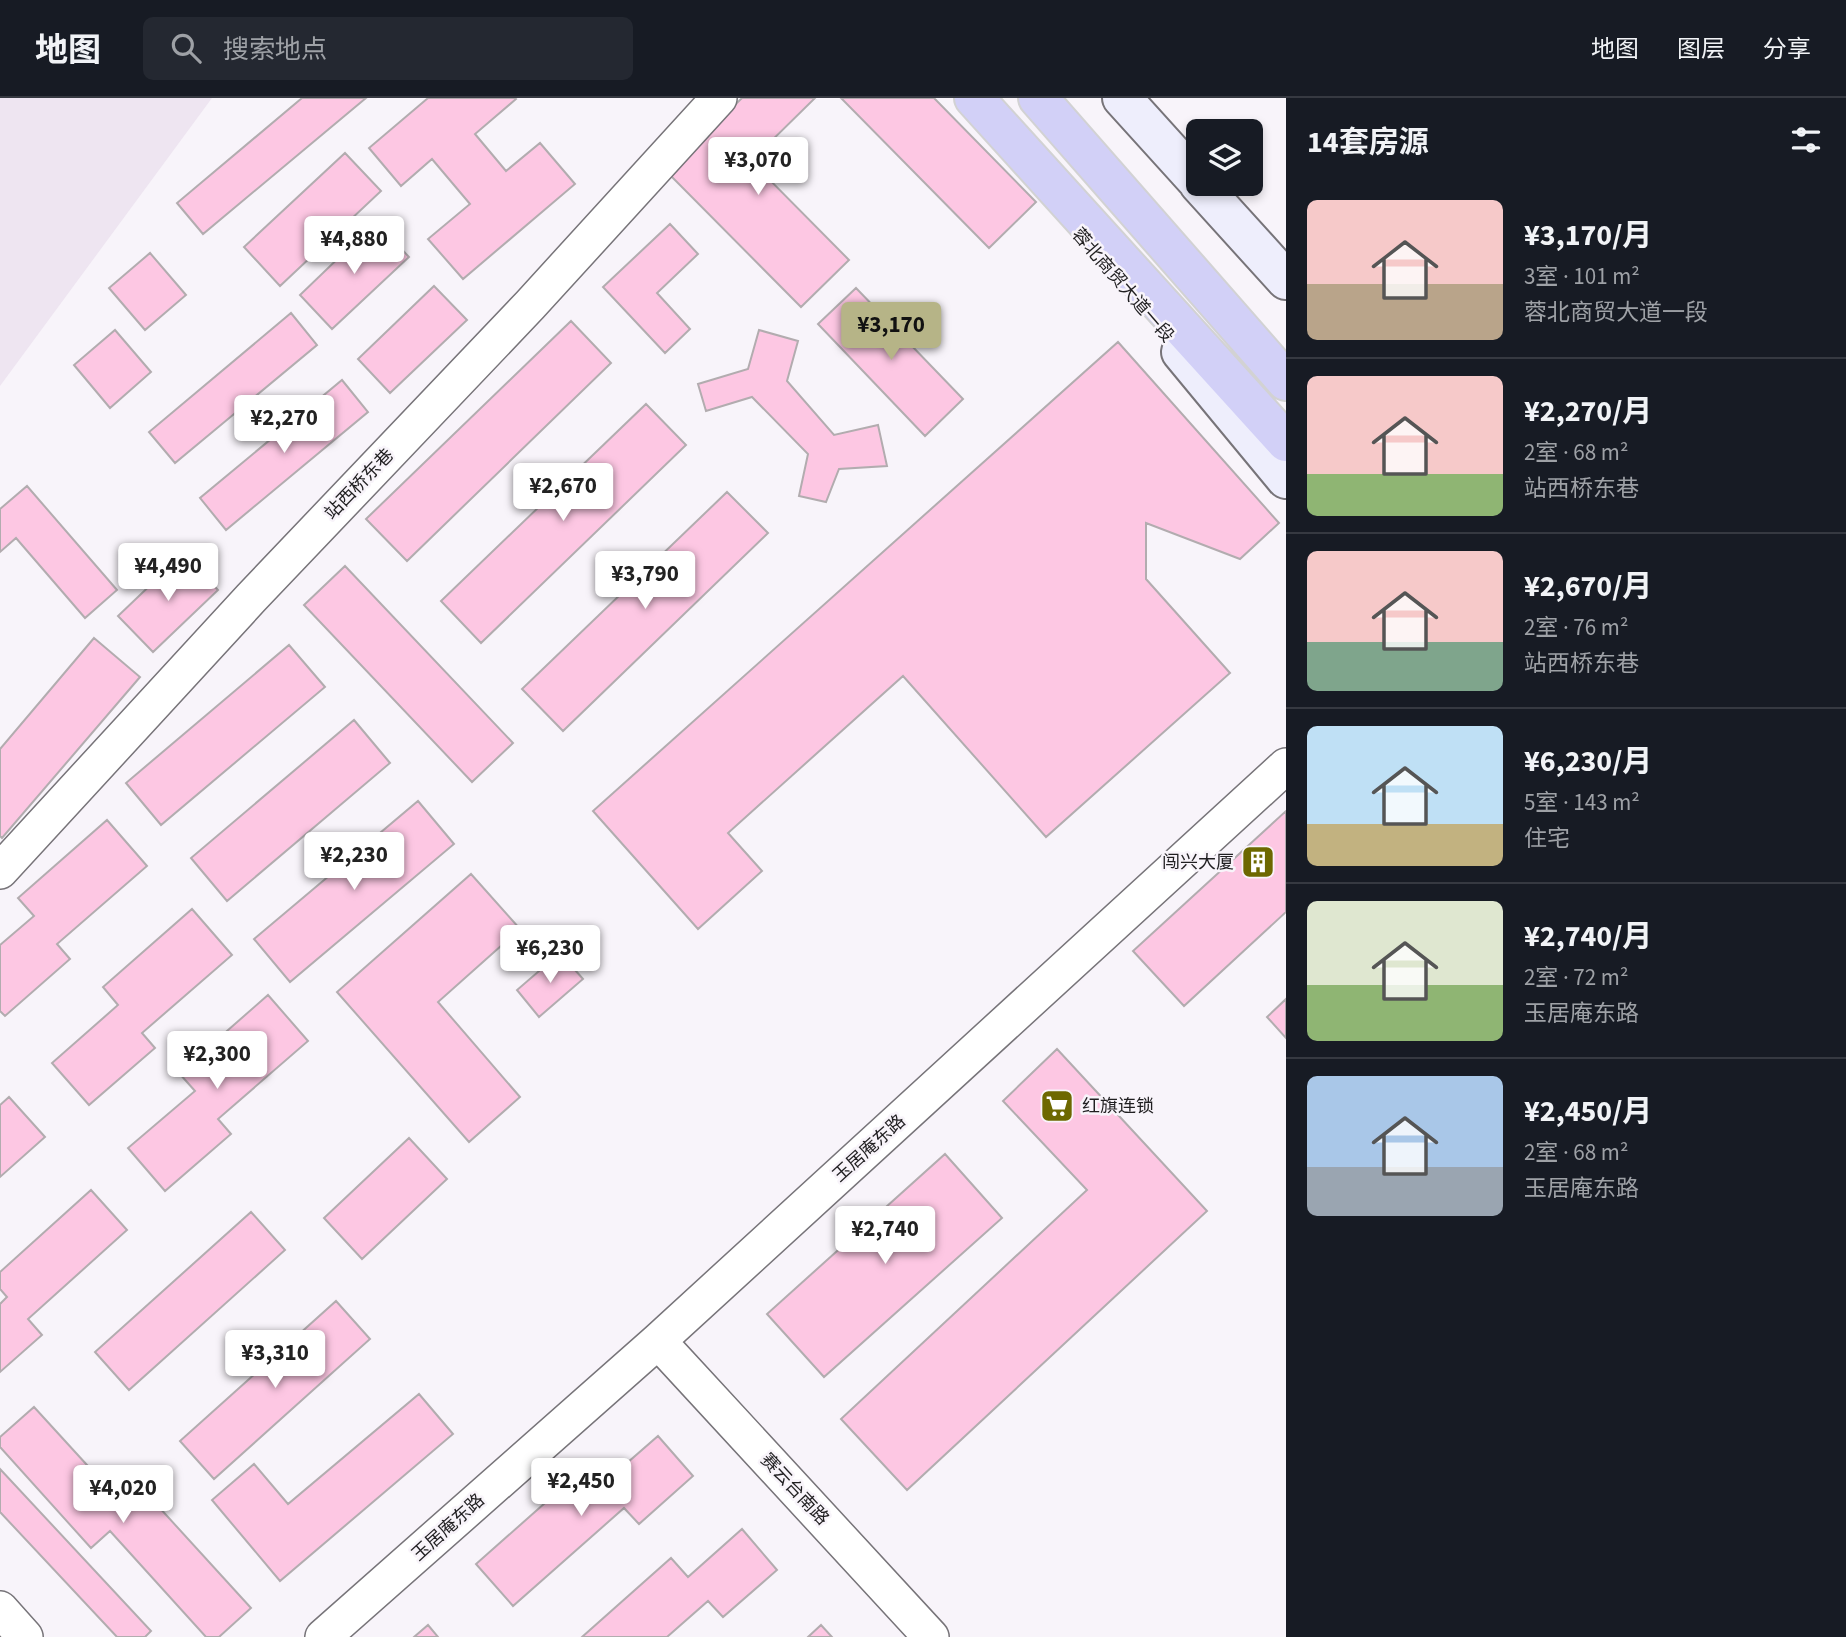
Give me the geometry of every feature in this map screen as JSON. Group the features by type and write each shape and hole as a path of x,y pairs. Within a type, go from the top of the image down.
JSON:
{"highway":[{"name":"蓉北商贸大道一段","path":"974,98 1286,442"},
{"path":"1038,98 1286,381"}],"main road":[{"name":"蓉北商贸大道一段","path":"953,98 1134,294 1286,479"},
{"path":"1122,98 1186,169"},
{"path":"1210,196 1286,281"}],"street":[{"name":"站西桥东巷","path":"0,870 251,598 530,305 719,98"},
{"name":"玉居庵东路","path":"323,1637 658,1341 1286,766"},
{"name":"赛云台南路","path":"658,1341 931,1637"},
{"path":"0,1609 25,1637"}],"shaded area":[{"path":"0,98 212,98 0,386"}],"building":[{"path":"302,98 366,98 203,234 177,203"},
{"path":"428,98 515,98 475,134 506,171 540,143 575,184 463,279 428,239 470,204 432,159 401,186 369,148"},
{"path":"742,98 815,98 751,161 849,260 801,307 667,172"},
{"path":"841,98 934,98 1036,202 989,248"},
{"path":"345,153 381,191 280,286 244,247"},
{"path":"376,222 409,257 332,329 300,295"},
{"path":"670,224 698,254 657,293 690,329 665,353 603,287"},
{"path":"150,253 186,295 145,330 109,288"},
{"path":"434,286 467,320 390,393 358,359"},
{"path":"856,288 963,399 925,436 818,324"},
{"path":"291,313 317,345 175,463 149,432"},
{"path":"571,321 611,363 407,561 366,519"},
{"path":"115,330 151,372 110,408 74,365"},
{"path":"759,330 798,341 787,381 834,435 878,425 887,466 839,469 826,502 799,496 808,454 752,397 706,411 698,384 748,369"},
{"path":"1118,342 1279,523 1240,559 1146,523 1146,579 1230,673 1046,837 903,676 728,833 762,871 698,929 593,811"},
{"path":"342,380 368,412 226,530 200,498"},
{"path":"646,404 686,445 481,643 441,601"},
{"path":"27,486 117,590 85,618 16,538 0,552 0,509"},
{"path":"727,492 768,533 563,731 522,689"},
{"path":"183,554 218,590 153,652 118,616"},
{"path":"345,566 513,743 472,782 304,605"},
{"path":"94,638 140,677 2,838 0,749"},
{"path":"289,645 325,687 161,825 126,783"},
{"path":"354,720 390,763 227,901 191,858"},
{"path":"418,801 454,844 290,982 254,939"},
{"name":"闯兴大厦","path":"1286,811 1286,912 1184,1006 1133,951"},
{"path":"107,820 147,866 57,944 70,959 5,1016 0,1011 0,945 34,916 18,898"},
{"path":"471,874 520,929 438,1002 520,1097 469,1142 337,992"},
{"path":"192,909 232,955 142,1033 155,1048 89,1105 52,1063 118,1005 103,987"},
{"path":"560,953 583,979 539,1017 517,990"},
{"path":"268,995 308,1041 218,1119 231,1134 165,1191 128,1148 195,1091 179,1073"},
{"path":"1286,999 1286,1038 1267,1017"},
{"path":"1057,1049 1207,1211 907,1490 841,1419 1087,1190 1003,1101"},
{"path":"9,1097 45,1137 0,1177 0,1105"},
{"path":"409,1138 447,1179 362,1259 324,1218"},
{"path":"945,1154 1002,1218 824,1377 767,1314"},
{"path":"91,1190 127,1230 28,1319 42,1335 0,1372 0,1304 7,1297 0,1289 0,1272"},
{"path":"251,1212 285,1250 129,1390 95,1352"},
{"path":"336,1301 370,1339 214,1479 180,1441"},
{"path":"419,1394 453,1434 280,1581 212,1500 254,1464 288,1504"},
{"path":"34,1407 129,1511 147,1494 251,1608 219,1637 206,1637 110,1531 91,1548 0,1447 0,1437"},
{"path":"658,1436 693,1476 639,1524 624,1508 513,1606 476,1564 588,1465 604,1483"},
{"path":"0,1469 151,1631 145,1637 117,1637 0,1512"},
{"path":"742,1529 777,1570 723,1617 708,1601 667,1637 582,1637 671,1558 688,1577"},
{"path":"428,1625 438,1637 414,1637"},
{"path":"821,1625 832,1637 808,1637"}],"place":[{"name":"闯兴大厦","path":"1258,862"},
{"name":"红旗连锁","path":"1057,1106"}]}
